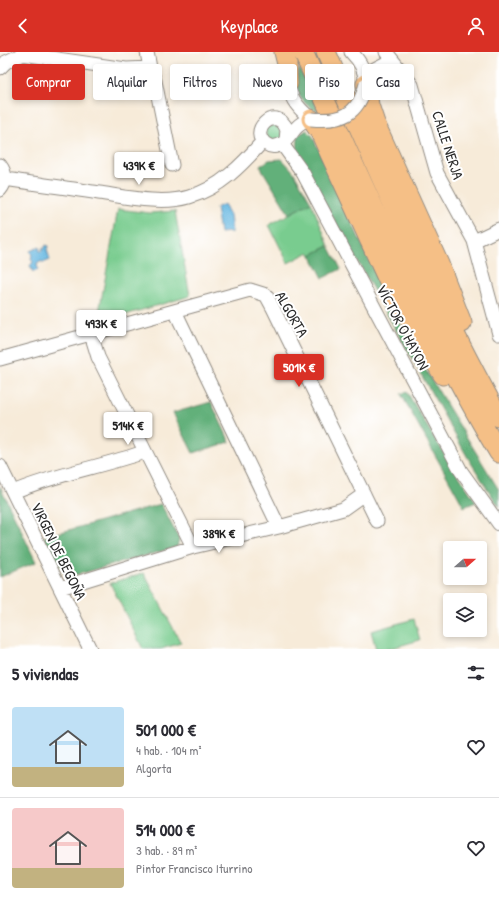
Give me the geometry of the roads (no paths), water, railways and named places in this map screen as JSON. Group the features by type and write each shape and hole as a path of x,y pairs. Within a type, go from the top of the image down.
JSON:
{"highway":[{"path":"326,52 417,258 482,387 499,417"},
{"path":"287,64 296,55 442,350 499,453"},
{"path":"368,100 375,123 439,264 474,353 482,387"},
{"path":"311,118 320,132 379,263 412,325 462,406 487,432"}],"street":[{"path":"147,52 149,64"},
{"path":"351,52 359,60 362,68"},
{"path":"0,68 6,62 23,54 93,64"},
{"path":"381,64 389,56"},
{"name":"CALLE NERJA","path":"389,56 412,85 437,173 474,241 499,334"},
{"path":"293,100 295,104 311,118 330,120 343,117 355,109 362,98"},
{"path":"159,100 172,165"},
{"path":"281,121 295,104"},
{"path":"284,142 287,130 281,121 269,119 263,123 260,129 260,136 268,146 275,147 284,142 297,126 311,118"},
{"path":"0,165 4,170 3,184 132,198 177,200 190,197 212,188 240,167 263,141"},
{"name":"VÍCTOR O'HAYON","path":"284,142 303,173 461,471 499,524"},
{"path":"474,241 499,229"},
{"name":"ALGORTA","path":"0,359 250,290 266,295 377,521"},
{"path":"175,311 279,528"},
{"path":"91,334 98,357 144,452 193,546"},
{"path":"13,492 30,485 114,462 144,452"},
{"name":"VIRGEN DE BEGOÑA","path":"0,466 90,649"},
{"path":"60,588 193,546 279,528 343,509 364,494"}],"water":[{"path":"224,204 230,215 232,232 220,233 216,208"},
{"path":"46,245 48,246 47,250 50,260 43,263 42,261 37,264 38,270 33,272 30,266 33,262 30,251 39,247 40,252"}]}
